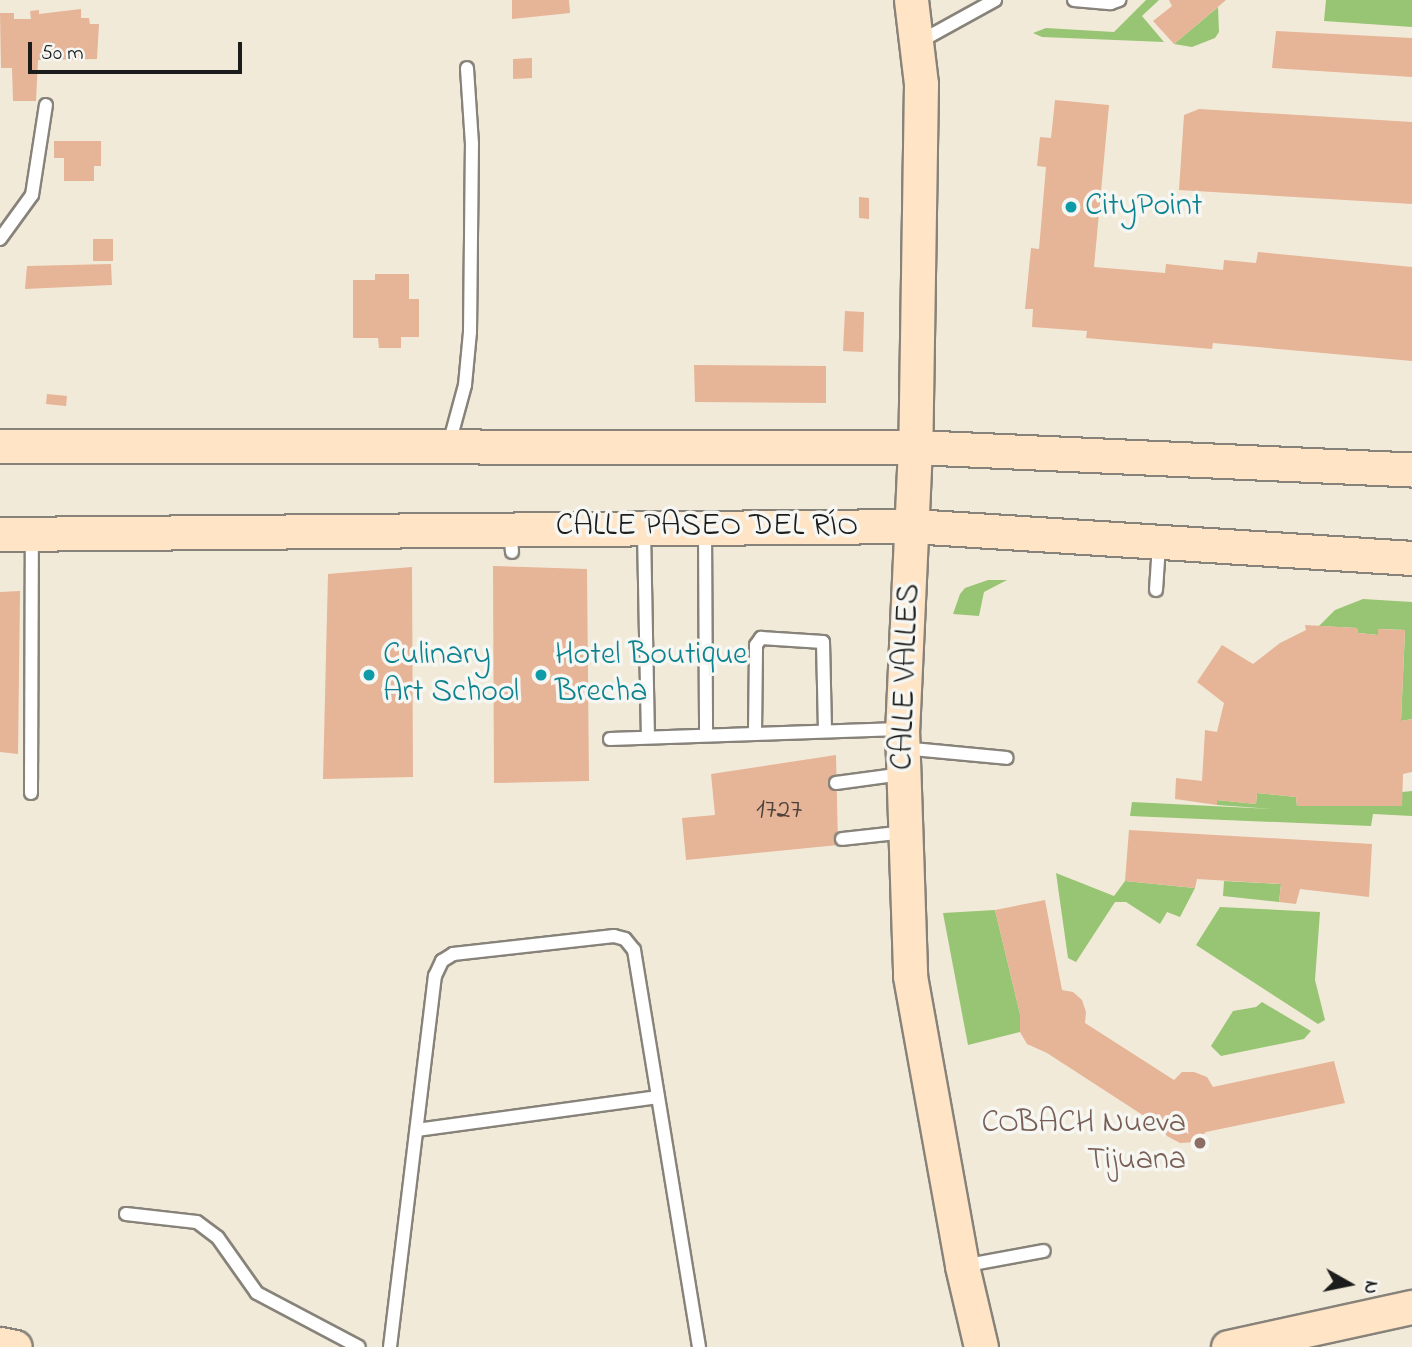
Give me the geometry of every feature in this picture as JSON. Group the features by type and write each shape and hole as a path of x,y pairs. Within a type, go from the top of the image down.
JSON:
{"main road":[{"name":"CALLE VALLES","path":"911,0 921,84 915,447 902,750 910,976 962,1266 981,1347"},
{"path":"0,446 915,447 1412,470"},
{"name":"CALLE PASEO DEL RÍO","path":"0,534 511,541 644,527 912,526 1412,558"},
{"path":"1228,1347 1412,1307"},
{"path":"0,1344 15,1347"}],"lane":[{"path":"916,44 995,0"},
{"path":"1074,0 1111,3 1119,0"},
{"path":"448,448 465,385 470,332 472,157 467,68"},
{"path":"0,239 32,195 46,105"},
{"path":"705,526 706,734"},
{"path":"644,527 648,737"},
{"path":"31,793 33,534"},
{"path":"1156,590 1159,543"},
{"path":"755,732 756,645 761,638 823,642 825,729"},
{"path":"610,739 825,729 902,750 1007,758"},
{"path":"836,783 902,750"},
{"path":"842,839 905,831"},
{"path":"390,1347 435,976 442,961 453,954 614,936 625,939 634,950 699,1347"},
{"path":"417,1130 658,1097"},
{"path":"126,1214 197,1222 218,1238 257,1293 359,1347"},
{"path":"962,1266 1044,1251"}],"green space":[{"path":"1146,0 1159,0 1142,16 1164,42 1042,37 1033,33 1046,28 1114,32"},
{"path":"1326,0 1412,0 1412,27 1324,21"},
{"path":"1218,7 1219,32 1215,38 1192,47 1174,44"},
{"path":"988,580 1007,580 984,592 979,616 953,614 965,588"},
{"path":"1363,599 1412,602 1412,719 1401,721 1405,630 1379,629 1378,635 1358,633 1357,628 1319,626 1335,610"},
{"path":"1412,791 1412,816 1373,814 1371,826 1130,816 1132,802 1272,809 1217,805 1217,800 1256,804 1257,793 1296,797 1297,806 1401,806 1402,792"},
{"path":"1056,873 1114,896 1125,881 1195,888 1180,917 1167,912 1160,924 1126,902 1115,902 1076,962 1068,958"},
{"path":"1224,881 1281,884 1279,902 1223,896"},
{"path":"1220,907 1320,912 1315,980 1325,1020 1318,1024 1196,945"},
{"path":"995,910 1020,1014 1020,1032 968,1045 943,913"},
{"path":"1262,1002 1311,1031 1304,1039 1221,1056 1211,1046 1233,1011 1256,1007"}],"building":[{"path":"512,0 569,0 570,13 512,19"},
{"path":"1169,0 1226,0 1174,44 1153,21 1172,6"},
{"path":"81,9 81,18 89,18 90,24 99,24 97,59 38,60 36,101 13,101 12,68 1,68 0,13 14,13 14,19 31,19 30,11 39,10 39,14"},
{"path":"1276,31 1412,38 1412,77 1272,68"},
{"path":"532,58 532,78 513,79 513,59"},
{"name":"CityPoint","path":"1055,100 1109,105 1094,267 1165,273 1166,264 1223,270 1224,260 1256,263 1258,252 1412,267 1412,361 1213,343 1212,349 1086,338 1087,331 1032,327 1033,309 1025,309 1031,248 1039,249 1046,167 1037,166 1040,137 1051,138"},
{"name":"CityPoint","path":"1199,109 1412,122 1412,204 1179,190 1184,115"},
{"path":"54,141 101,141 101,166 94,166 94,181 64,181 64,158 54,158"},
{"path":"859,197 869,198 869,219 859,218"},
{"path":"93,239 113,239 113,261 93,261"},
{"path":"111,264 112,285 25,289 27,266"},
{"path":"375,274 409,274 409,299 419,299 419,337 401,337 401,348 379,348 378,338 353,338 353,280 375,280"},
{"path":"845,311 864,312 863,352 843,351"},
{"path":"694,365 826,366 826,403 695,402"},
{"path":"47,394 67,396 66,406 46,404"},
{"name":"Hotel Boutique Brecha","path":"493,566 587,569 589,781 494,783"},
{"name":"Culinary Art School","path":"412,567 413,777 323,779 328,574"},
{"path":"20,591 18,754 0,752 0,592"},
{"path":"1305,625 1357,628 1358,633 1378,635 1378,629 1405,630 1401,721 1412,719 1412,772 1403,774 1402,806 1297,806 1296,797 1257,793 1256,804 1217,800 1217,805 1175,799 1176,778 1202,781 1205,730 1217,732 1224,703 1197,682 1222,645 1253,664 1280,643 1306,630"},
{"path":"836,755 838,845 686,860 682,818 715,815 711,774"},
{"path":"1129,830 1372,844 1369,897 1300,889 1296,904 1279,902 1281,884 1197,879 1195,888 1125,881"},
{"path":"1045,900 1062,990 1073,992 1082,1000 1086,1012 1085,1023 1174,1080 1182,1072 1194,1072 1207,1077 1213,1087 1334,1061 1345,1103 1206,1132 1196,1142 1180,1143 1167,1136 1158,1125 1047,1053 1027,1044 1020,1032 1020,1014 995,910"}],"place":[{"name":"CityPoint","path":"1071,207"},
{"name":"Culinary Art School","path":"369,675"},
{"name":"Hotel Boutique Brecha","path":"541,675"},
{"name":"COBACH Nueva Tijuana","path":"1200,1143"}]}
